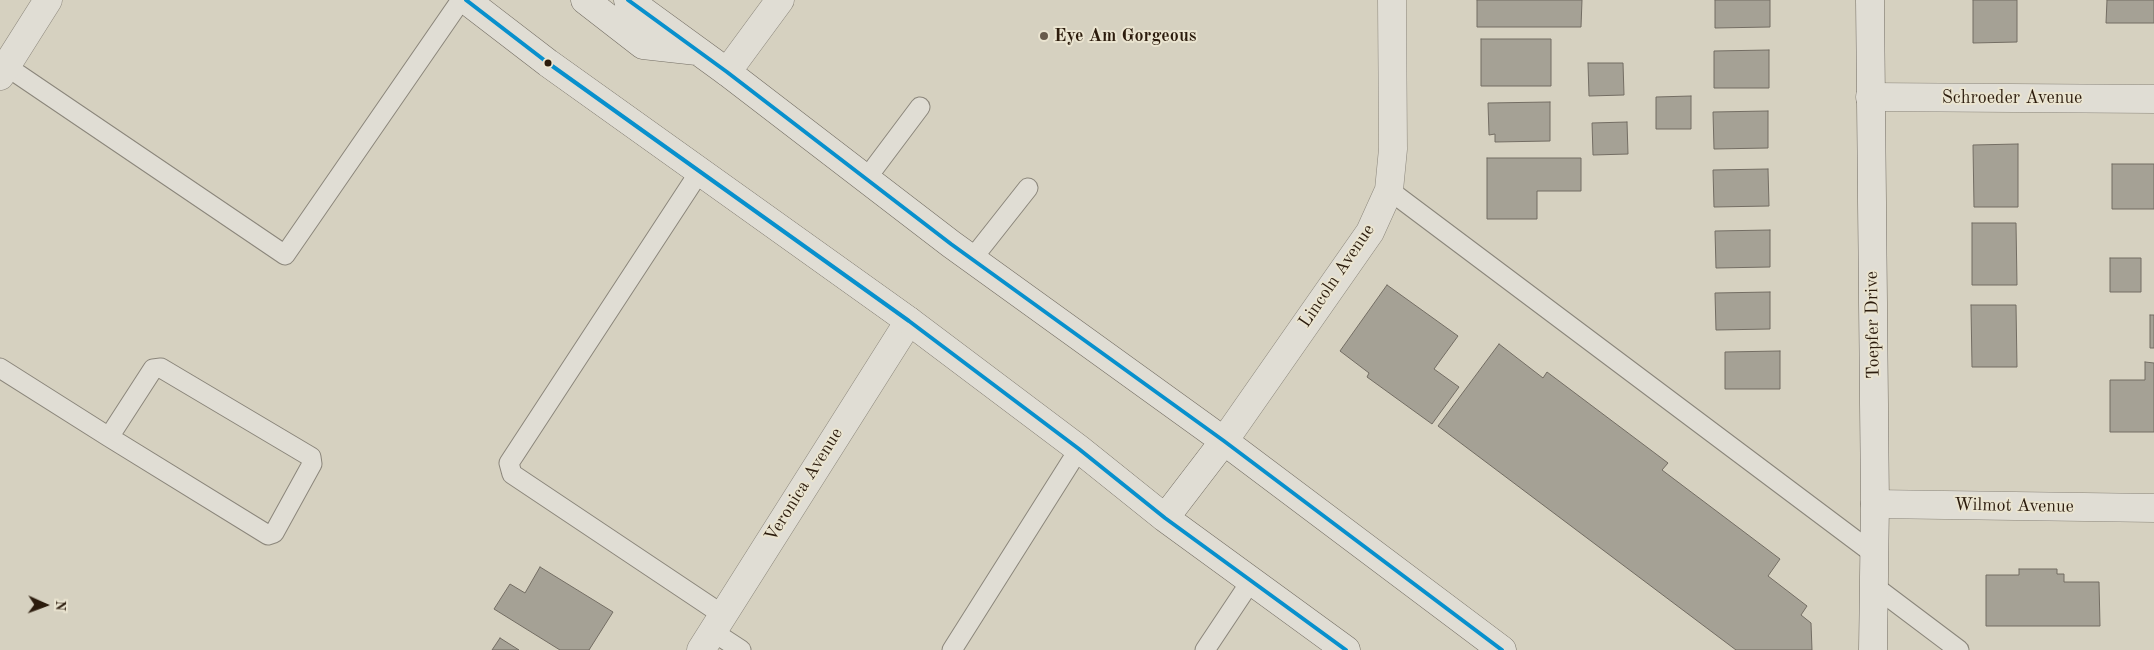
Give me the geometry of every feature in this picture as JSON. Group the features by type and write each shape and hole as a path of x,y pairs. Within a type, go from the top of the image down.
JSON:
{"street":[{"path":"3,71 48,0"},
{"path":"466,0 495,10 700,171 909,320 1079,449 1165,518 1346,650"},
{"path":"585,0 643,45 699,51"},
{"path":"628,0 727,72 972,259 1224,441 1502,650"},
{"path":"727,72 780,0"},
{"name":"Lincoln Avenue","path":"1165,518 1224,441 1370,232 1389,190 1393,149 1392,0"},
{"name":"Toepfer Drive","path":"1870,0 1874,504 1873,650"},
{"name":"Schroeder Avenue","path":"1870,98 2154,99"},
{"name":"Veronica Avenue","path":"712,632 909,320"},
{"name":"Wilmot Avenue","path":"1874,504 2154,508"}],"lane":[{"path":"3,71 285,255 461,0"},
{"path":"866,179 920,106"},
{"path":"700,171 509,463 512,474 712,632 741,650"},
{"path":"972,259 1028,188"},
{"path":"1389,190 1874,554"},
{"path":"0,368 109,437 268,535 274,533 312,464 311,457 161,368 153,369 109,437"},
{"path":"952,650 1079,449"},
{"path":"1205,650 1250,581"},
{"path":"1874,586 1959,650"}],"building":[{"path":"1477,0 1582,0 1581,27 1477,27"},
{"path":"1715,0 1770,0 1770,27 1715,28"},
{"path":"1973,0 2017,0 2017,42 1973,43"},
{"path":"2107,0 2154,0 2154,23 2106,23"},
{"path":"1481,39 1551,39 1551,86 1481,86"},
{"path":"1769,50 1769,88 1714,88 1714,51"},
{"path":"1588,63 1623,63 1624,95 1589,96"},
{"path":"1691,96 1691,129 1656,129 1656,97"},
{"path":"1550,102 1550,141 1495,142 1495,134 1489,135 1488,103"},
{"path":"1768,111 1768,148 1714,149 1713,112"},
{"path":"1627,122 1628,154 1593,155 1592,123"},
{"path":"2018,144 2018,207 1974,207 1973,145"},
{"path":"1487,158 1581,158 1581,191 1537,191 1537,219 1487,219"},
{"path":"2112,164 2154,164 2154,209 2112,209"},
{"path":"1768,169 1769,206 1714,207 1713,170"},
{"path":"1972,223 2016,223 2017,285 1972,285"},
{"path":"1770,230 1770,267 1716,268 1715,231"},
{"path":"2110,258 2141,258 2141,292 2110,292"},
{"path":"1387,285 1458,336 1434,369 1459,387 1432,424 1367,377 1369,373 1340,351"},
{"path":"1770,292 1770,329 1716,330 1715,293"},
{"path":"1971,305 2016,305 2017,367 1972,367"},
{"path":"2150,315 2154,315 2154,348 2150,348"},
{"path":"1499,344 1543,378 1547,372 1668,463 1662,470 1780,559 1768,576 1807,606 1801,615 1811,623 1812,650 1736,650 1438,426"},
{"path":"1780,351 1780,389 1725,389 1725,352"},
{"path":"2145,362 2154,363 2154,432 2110,432 2110,380 2145,380"},
{"path":"540,567 613,612 589,650 560,650 494,609 510,584 525,593"},
{"path":"2019,569 2057,569 2057,574 2064,574 2064,582 2099,582 2100,626 1986,626 1986,575 2019,575"},
{"path":"500,638 519,650 492,650"}],"transit line":[{"path":"466,0 548,63 909,321 1079,449 1165,518 1346,650"},
{"path":"628,0 727,72 951,244 1224,441 1502,650"}],"place":[{"name":"Eye Am Gorgeous","path":"1044,36"}]}
